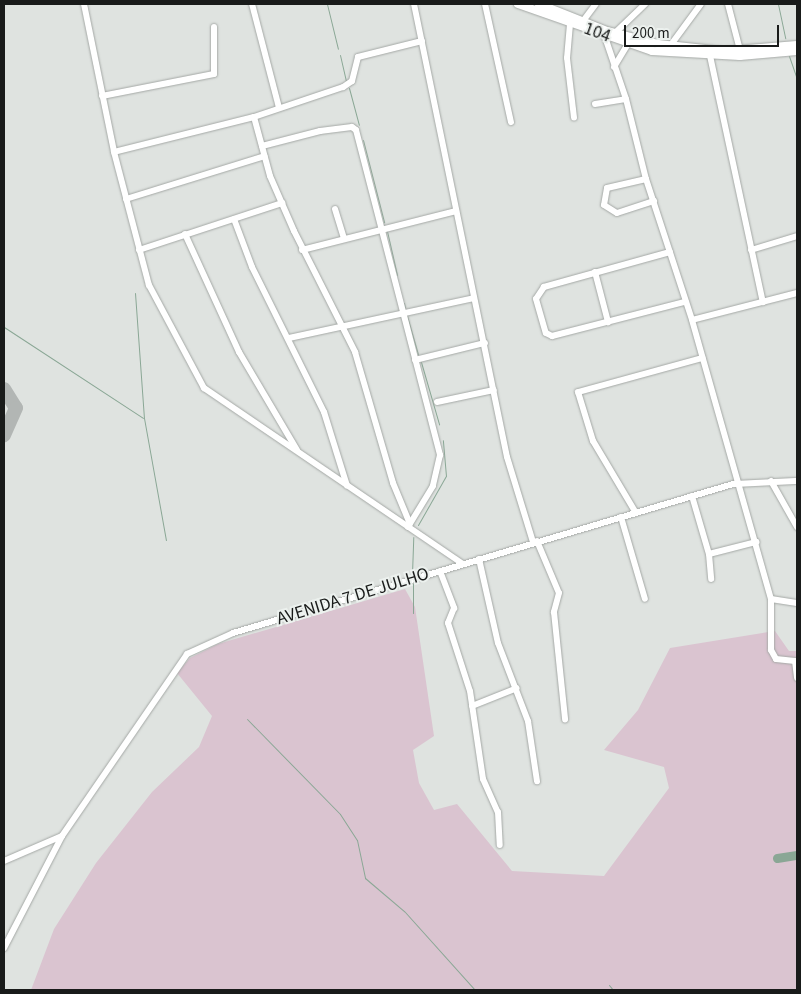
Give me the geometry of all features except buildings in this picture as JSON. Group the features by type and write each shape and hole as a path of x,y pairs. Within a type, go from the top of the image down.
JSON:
{"street":[{"path":"84,4 114,152 139,250 158,308 204,388 463,564"},
{"path":"252,4 279,108"},
{"path":"414,4 507,457 535,542 559,593 554,612 565,719"},
{"path":"485,4 511,122"},
{"name":"104","path":"518,4 570,24 609,34 628,44 709,53 794,48"},
{"path":"540,4 583,21 609,34 709,53 794,48"},
{"path":"583,21 596,4"},
{"path":"609,34 645,4"},
{"path":"670,46 701,4"},
{"path":"728,4 740,50"},
{"path":"570,24 567,58 574,118"},
{"path":"102,96 214,74 214,27"},
{"path":"609,34 614,67 626,98 646,179 684,302 692,320 772,599 771,650 776,658 795,662 797,678"},
{"path":"114,152 254,117 350,83 358,57 422,41"},
{"path":"614,67 628,44"},
{"path":"709,53 763,302"},
{"path":"595,104 626,98"},
{"path":"254,117 265,156 302,250 340,330 359,363 393,483 409,526"},
{"path":"262,146 354,128 382,229 440,466 409,526"},
{"path":"126,199 265,156"},
{"path":"646,179 607,188 604,205 617,213 654,201"},
{"path":"139,250 282,203"},
{"path":"335,208 344,239"},
{"path":"302,250 456,211"},
{"path":"234,219 324,412 347,486"},
{"path":"185,234 239,352 299,454"},
{"path":"751,250 797,236"},
{"path":"670,252 540,289 536,299 549,335 684,302"},
{"path":"595,272 608,322"},
{"path":"692,320 797,294"},
{"path":"289,338 340,330 402,313 474,298"},
{"path":"414,360 485,343"},
{"path":"636,513 593,441 578,392 702,358"},
{"path":"437,402 494,390"},
{"path":"771,481 797,527"},
{"name":"AVENIDA 7 DE JULHO","path":"4,948 62,836 187,654 233,633 738,482 797,481"},
{"path":"692,496 709,554 711,579"},
{"path":"621,517 645,599"},
{"path":"709,554 756,542"},
{"path":"479,559 495,636 528,720 537,781"},
{"path":"440,571 453,604 448,624 472,706 484,778 498,812 500,845"},
{"path":"772,599 797,603"},
{"path":"472,706 517,688"},
{"path":"4,861 62,836"}],"shaded area":[{"path":"405,589 415,607 434,736 413,750 419,783 434,810 457,804 512,871 604,876 669,788 664,767 604,750 638,710 670,648 775,631 789,651 797,651 797,990 31,990 54,929 96,863 152,792 199,747 212,716 177,673 190,658 218,644"}],"waterway":[{"path":"327,4 338,49"},
{"path":"778,4 785,38"},
{"path":"340,55 346,81"},
{"path":"789,56 797,79"},
{"path":"349,88 359,125"},
{"path":"363,140 384,222"},
{"path":"387,231 397,275"},
{"path":"135,293 144,418 166,540"},
{"path":"404,303 405,308"},
{"path":"407,316 418,354"},
{"path":"4,327 143,418"},
{"path":"421,362 439,424"},
{"path":"418,525 446,476 443,440"},
{"path":"412,574 413,537"},
{"path":"413,583 413,613"},
{"path":"247,719 340,814 357,840 365,878 405,912 475,990"},
{"path":"777,858 797,855"},
{"path":"609,985 613,990"}],"taxiway":[{"path":"4,389 16,408 4,435"}]}
